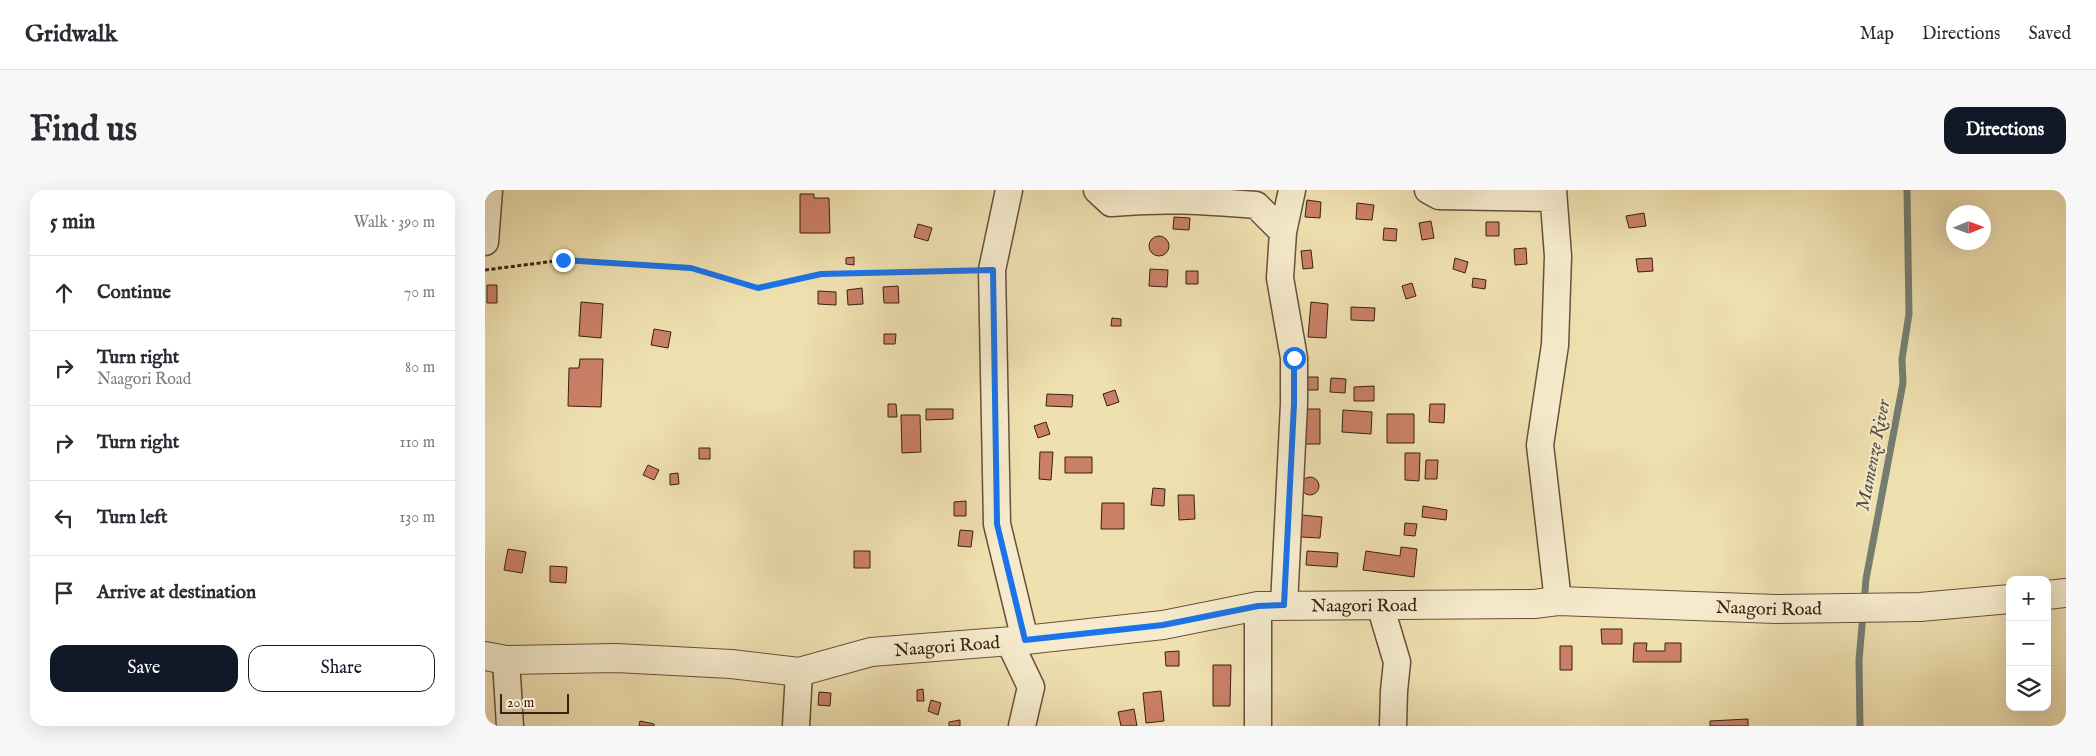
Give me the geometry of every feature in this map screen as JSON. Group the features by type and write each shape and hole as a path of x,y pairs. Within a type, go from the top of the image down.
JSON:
{"street":[{"path":"485,242 489,190"},
{"path":"1009,190 993,270 997,524 1017,641 1031,687 1023,726"},
{"path":"1097,190 1111,203 1189,199 1256,205 1283,232"},
{"path":"1258,726 1271,605 1290,515 1294,367 1280,278 1283,232 1292,190"},
{"path":"1428,190 1439,196 1553,194 1558,256 1555,345 1540,445 1558,601"},
{"path":"2051,595 2066,593"},
{"name":"Naagori Road","path":"495,658 616,658 731,664 799,672 871,652 1017,641 1163,625 1271,605 1534,604 1558,601 1776,609 1920,607 2006,598"},
{"path":"1380,605 1397,662 1393,726"},
{"path":"495,658 510,726"},
{"path":"796,726 799,672"}],"path":[{"path":"485,270 563,260 691,268 758,288 821,274 993,270"}],"building":[{"path":"800,194 814,194 814,198 829,198 830,233 800,233"},
{"path":"1307,200 1321,202 1320,218 1305,217"},
{"path":"1357,203 1374,205 1372,220 1356,219"},
{"path":"1644,213 1646,226 1629,228 1626,216"},
{"path":"1174,217 1190,218 1189,230 1173,229"},
{"path":"1431,221 1434,238 1422,240 1419,223"},
{"path":"1486,222 1499,222 1499,236 1486,236"},
{"path":"918,224 932,228 928,241 914,237"},
{"path":"1384,228 1397,229 1396,241 1383,240"},
{"path":"1159,236 1166,239 1169,246 1166,253 1159,256 1152,253 1149,246 1152,239"},
{"path":"1526,248 1527,264 1515,265 1514,249"},
{"path":"1311,250 1313,268 1303,269 1301,251"},
{"path":"854,257 854,265 846,264 846,258"},
{"path":"1455,258 1468,262 1465,273 1453,269"},
{"path":"1652,258 1653,271 1638,272 1636,259"},
{"path":"1150,269 1168,270 1167,287 1149,286"},
{"path":"1186,271 1198,271 1198,284 1186,284"},
{"path":"1473,278 1486,280 1485,289 1472,287"},
{"path":"1412,283 1416,296 1406,299 1402,286"},
{"path":"487,285 497,285 497,303 487,303"},
{"path":"898,286 899,303 884,303 883,287"},
{"path":"862,288 863,304 848,305 847,290"},
{"path":"818,291 836,292 836,305 818,304"},
{"path":"581,302 603,304 601,338 579,336"},
{"path":"1311,302 1328,304 1326,338 1308,337"},
{"path":"1351,307 1375,308 1374,321 1351,320"},
{"path":"1112,318 1121,319 1121,326 1111,326"},
{"path":"654,329 671,332 668,348 651,345"},
{"path":"884,334 896,334 895,344 884,344"},
{"path":"580,359 603,359 601,407 568,406 569,368 579,368"},
{"path":"1305,377 1318,377 1318,390 1305,390"},
{"path":"1331,378 1346,379 1345,393 1330,392"},
{"path":"1374,386 1374,401 1354,401 1354,387"},
{"path":"1115,390 1119,402 1107,406 1103,394"},
{"path":"1047,394 1073,395 1072,407 1046,406"},
{"path":"888,404 896,404 897,417 888,417"},
{"path":"1430,404 1445,404 1444,423 1429,422"},
{"path":"926,409 953,409 953,419 926,420"},
{"path":"1300,409 1320,409 1320,444 1300,444"},
{"path":"1343,410 1372,412 1371,434 1342,432"},
{"path":"1387,414 1414,414 1414,443 1387,443"},
{"path":"901,415 920,415 921,452 902,453"},
{"path":"1046,422 1050,434 1038,438 1034,426"},
{"path":"699,448 710,448 710,459 699,459"},
{"path":"1040,452 1053,452 1051,480 1039,479"},
{"path":"1405,453 1420,453 1419,481 1405,480"},
{"path":"1065,457 1092,457 1092,473 1065,473"},
{"path":"1426,460 1438,460 1437,479 1425,479"},
{"path":"648,465 659,470 654,480 643,475"},
{"path":"678,473 679,484 670,485 670,474"},
{"path":"1306,477 1314,477 1319,482 1317,493 1306,495 1301,490 1301,482"},
{"path":"1153,488 1165,489 1164,506 1151,505"},
{"path":"1178,495 1194,495 1195,519 1179,520"},
{"path":"966,501 966,516 954,516 954,502"},
{"path":"1102,503 1124,503 1124,529 1101,529"},
{"path":"1423,506 1447,510 1446,520 1422,517"},
{"path":"1302,515 1322,517 1320,538 1301,537"},
{"path":"1405,523 1417,524 1415,536 1404,535"},
{"path":"960,530 973,531 971,547 958,546"},
{"path":"1401,547 1417,549 1414,577 1363,570 1366,551 1400,556"},
{"path":"508,549 526,552 522,573 504,570"},
{"path":"854,551 870,551 870,568 854,568"},
{"path":"1307,551 1338,553 1337,567 1306,565"},
{"path":"550,566 567,567 566,583 550,582"},
{"path":"1601,629 1622,629 1622,644 1602,644"},
{"path":"1634,643 1647,643 1646,651 1665,651 1665,643 1681,643 1681,662 1633,662"},
{"path":"1560,646 1572,646 1572,670 1560,670"},
{"path":"1179,651 1179,666 1166,666 1165,652"},
{"path":"1213,665 1231,665 1230,706 1213,706"},
{"path":"923,689 924,701 917,701 917,690"},
{"path":"1161,691 1164,721 1146,723 1143,693"},
{"path":"819,692 831,693 830,706 818,705"},
{"path":"931,700 941,703 938,715 928,711"},
{"path":"1134,709 1137,726 1121,726 1118,712"},
{"path":"1748,719 1748,726 1710,726 1710,721"},
{"path":"960,720 960,726 949,726 949,722"},
{"path":"640,721 654,724 654,726 639,726"}],"waterway":[{"name":"Mamenze River","path":"1864,603 1866,579 1903,383 1902,359 1909,314 1907,190"},
{"name":"Mamenze River","path":"1860,726 1859,660 1863,614"}],"route":[{"path":"563,260 691,268 758,288 821,274 886,274 993,270 997,524 1025,640 1163,625 1258,606 1284,605 1294,404 1294,358"}]}
